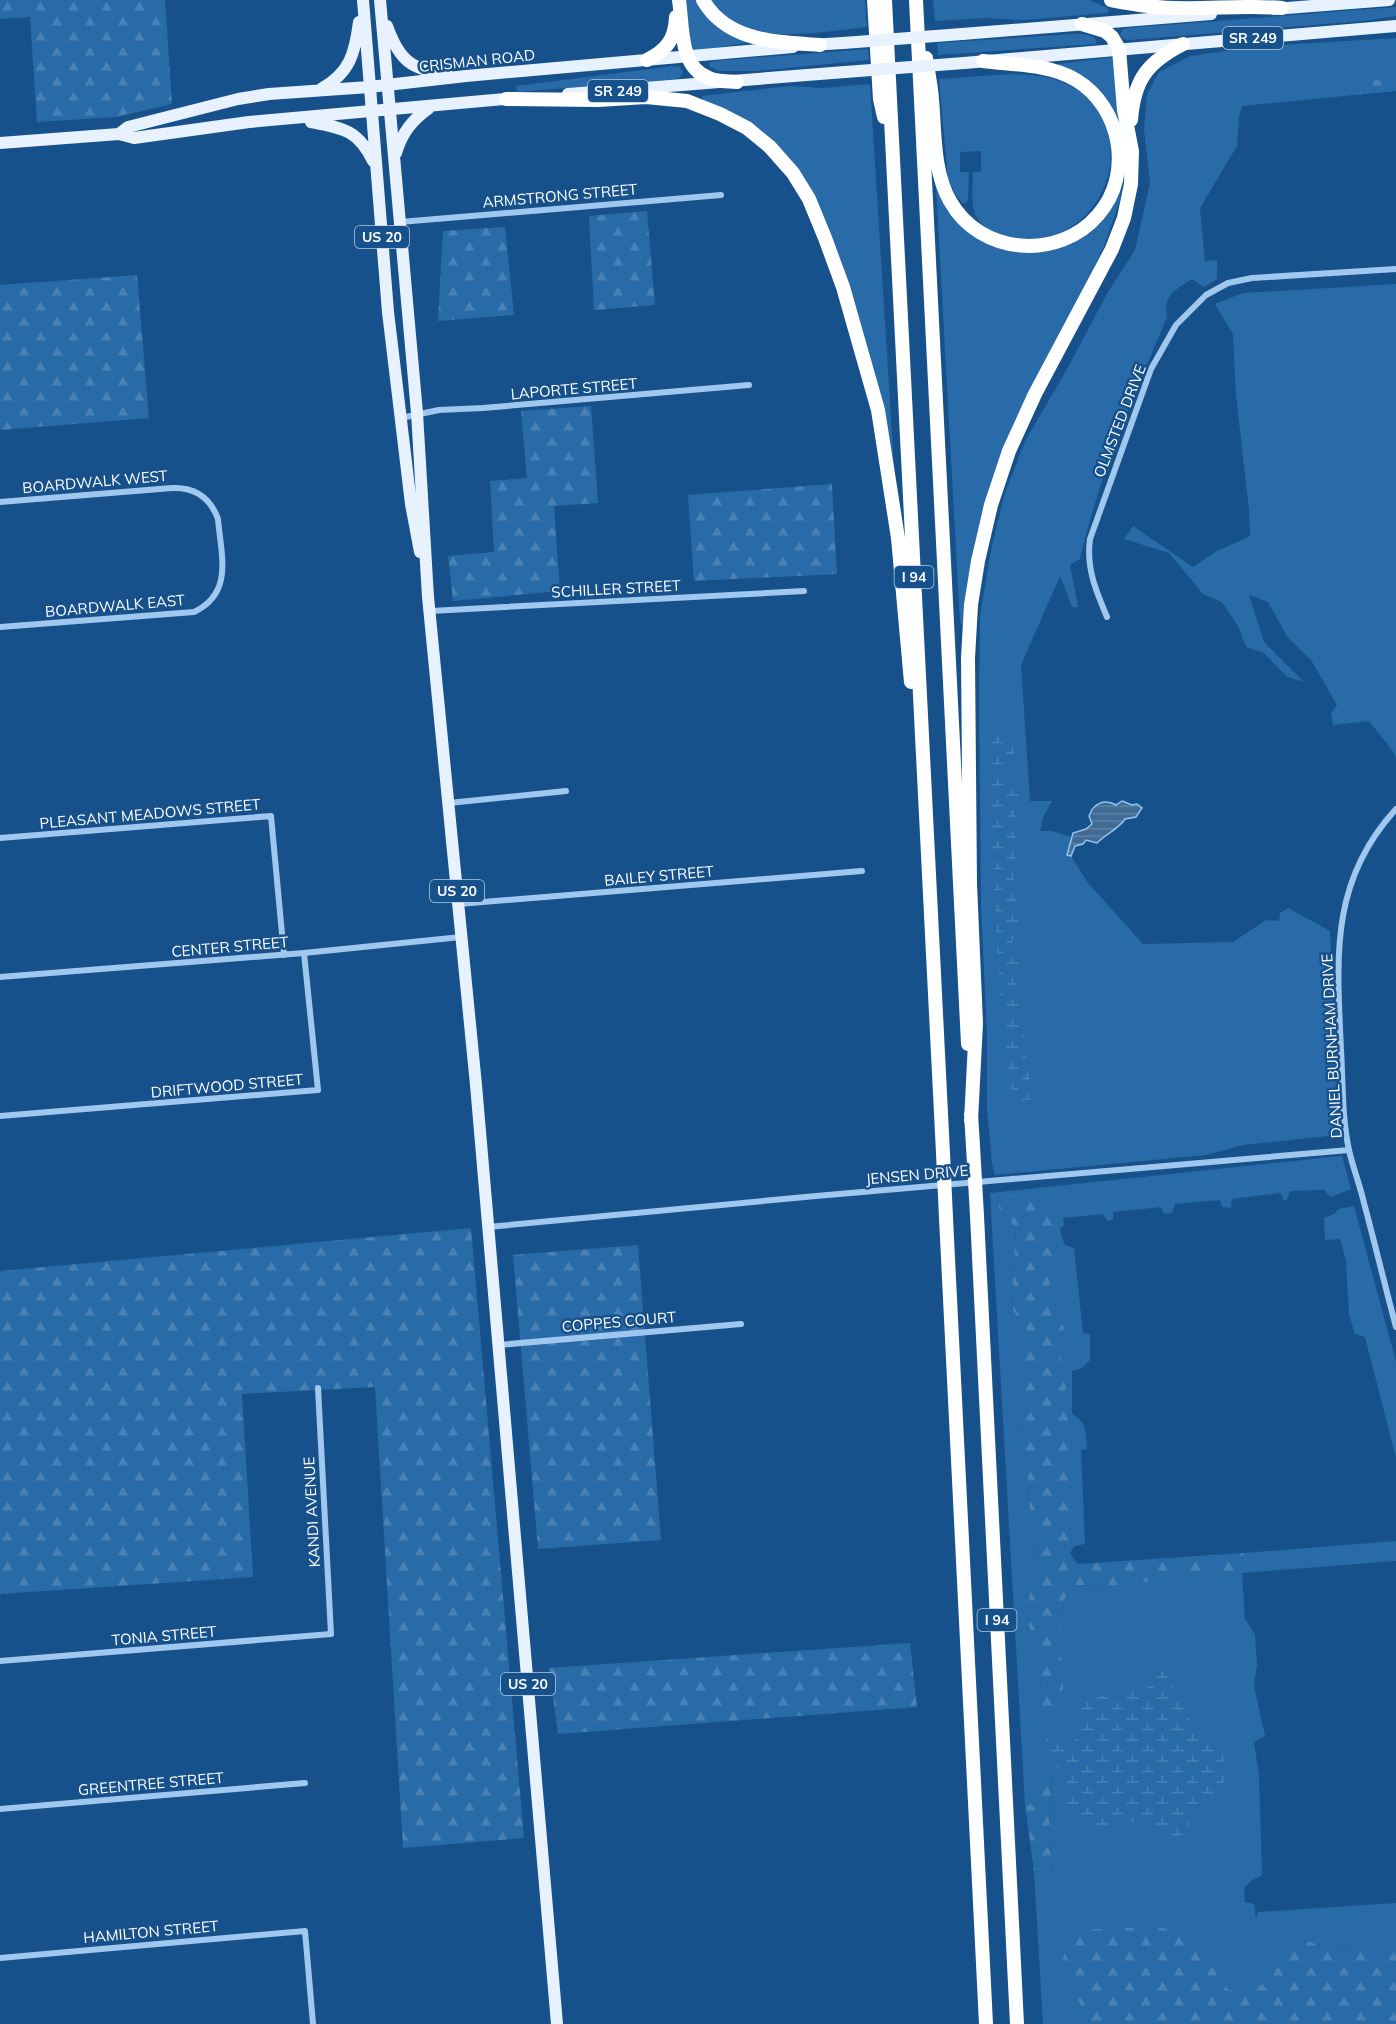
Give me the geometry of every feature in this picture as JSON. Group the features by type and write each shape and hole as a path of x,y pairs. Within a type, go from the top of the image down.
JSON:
{"highway":[{"path":"678,0 686,57 694,68 711,80 737,82"},
{"path":"647,60 667,48 672,39 676,28 678,0"},
{"path":"703,0 723,23 744,35 765,41 820,45"},
{"path":"874,0 880,99 893,155"},
{"name":"I 94","path":"885,0 986,2024"},
{"path":"916,0 932,96 938,166 950,202 978,231 998,242 1020,247 1041,246 1061,241 1079,231 1098,215 1108,199 1115,182 1118,164 1118,142 1113,122 1097,98 1076,79 1057,71 983,61"},
{"name":"I 94","path":"916,0 1017,2024"},
{"path":"1111,0 1174,8 1252,6 1282,8"},
{"path":"1082,24 1105,31 1112,37 1119,49 1124,110 1130,138"},
{"path":"971,1121 976,1023 970,884 968,658 975,574 989,512 1014,438 1107,259 1121,226 1131,184 1130,138 1134,99 1142,77 1155,61 1183,44"},
{"path":"506,99 598,100 646,97 687,101 747,128 770,147 793,173 809,199 843,287 878,410 898,538 908,655 925,792"}],"main road":[{"name":"US 20","path":"363,0 388,312 411,504 430,611 462,937 557,2024"},
{"path":"318,91 334,82 345,70 353,55 363,0"},
{"name":"SR 249","path":"1082,24 1389,0"},
{"name":"US 20","path":"380,6 417,413 428,597"},
{"path":"380,6 393,42 402,58 416,68 466,76"},
{"name":"CRISMAN ROAD","path":"118,134 128,128 238,99 269,94 1082,24"},
{"name":"SR 249","path":"983,61 1396,26"},
{"name":"CRISMAN ROAD","path":"0,143 118,134 134,138 249,122 983,61"},
{"path":"394,157 408,126 431,107"},
{"path":"295,119 342,128 355,134 366,146 376,168"}],"street":[{"name":"ARMSTRONG STREET","path":"400,222 721,195"},
{"name":"OLMSTED DRIVE","path":"1107,617 1089,569 1090,540 1151,369 1176,325 1206,295 1228,284 1252,279 1396,269"},
{"name":"LAPORTE STREET","path":"401,418 439,410 749,386"},
{"name":"BOARDWALK WEST","path":"0,502 172,488 192,489"},
{"name":"BOARDWALK EAST","path":"0,627 194,612 205,607 219,590 223,573 218,519 210,501 192,489"},
{"name":"SCHILLER STREET","path":"430,611 804,591"},
{"path":"449,803 566,791"},
{"name":"DANIEL BURNHAM DRIVE","path":"1396,809 1372,838 1356,870 1340,926 1338,963 1344,1114 1349,1150 1396,1327"},
{"name":"PLEASANT MEADOWS STREET","path":"0,838 271,816 284,955"},
{"name":"BAILEY STREET","path":"458,904 862,871"},
{"name":"CENTER STREET","path":"0,977 284,955 462,937"},
{"name":"DRIFTWOOD STREET","path":"0,1116 318,1090 304,953"},
{"name":"JENSEN DRIVE","path":"487,1227 1349,1150"},
{"name":"COPPES COURT","path":"498,1345 741,1324"},
{"name":"KANDI AVENUE","path":"318,1388 331,1634"},
{"name":"TONIA STREET","path":"0,1661 331,1634"},
{"name":"GREENTREE STREET","path":"0,1809 305,1783"},
{"name":"HAMILTON STREET","path":"0,1958 305,1930 313,2024"}],"green space":[{"path":"0,0 165,0 172,104 116,117 37,122 30,17 0,19"},
{"path":"686,0 697,0 751,42 694,51 690,39"},
{"path":"711,0 865,0 867,27 794,34 757,31 726,18"},
{"path":"933,0 1089,0 1108,8 1109,11 1025,20 986,18 935,21"},
{"path":"1396,7 1396,16 1363,21 1129,40 1123,39 1120,35 1122,30 1127,28"},
{"path":"1073,34 1089,35 1097,41 1095,44 938,55 937,43"},
{"path":"1396,38 1396,91 1242,106 1237,146 1200,208 1205,261 1217,260 1217,279 1204,287 1192,279 1169,298 1167,317 1107,466 1080,559 1070,565 1078,607 1072,607 1060,576 1021,665 1030,801 1052,801 1043,817 1040,831 1052,831 1071,837 1067,855 1071,856 1088,883 1143,944 1233,942 1266,920 1279,921 1280,913 1288,908 1330,931 1339,1123 1337,1135 1243,1145 1206,1155 995,1175 987,1110 987,1035 981,904 980,616 991,550 1004,496 1025,441 1108,292 1135,250 1150,183 1144,129 1147,94 1159,72 1191,56 1251,47"},
{"path":"868,49 869,60 756,71 720,71 710,67 709,63 714,61"},
{"path":"1115,57 1122,129 1118,129 1058,64"},
{"path":"680,67 683,72 676,79 517,92 516,86"},
{"path":"1011,74 1052,79 1086,96 1103,120 1110,144 1110,167 1103,189 1092,208 1075,224 1055,235 1033,240 999,234 987,228 977,218 973,201 973,172 981,172 981,151 960,152 960,172 969,172 966,203 962,203 956,195 948,179 939,79"},
{"path":"1357,76 1378,80 1386,76 1394,83 1393,91 1364,94 1350,92 1348,85"},
{"path":"870,84 895,482 808,187 703,101 702,96 789,86 823,88"},
{"path":"1122,174 1120,200 1104,246 991,485 973,553 962,625 960,622 936,186 946,208 966,231 985,243 1015,251 1071,242"},
{"path":"647,211 655,305 594,310 589,216"},
{"path":"505,227 514,315 438,321 443,231"},
{"path":"137,275 149,418 0,430 0,285"},
{"path":"1396,284 1396,758 1369,721 1333,725 1331,713 1337,705 1311,660 1288,638 1268,602 1249,595 1264,642 1304,682 1287,677 1264,653 1246,647 1238,626 1222,602 1203,594 1169,553 1124,539 1133,526 1193,567 1217,551 1250,536 1236,395 1233,334 1215,304 1243,293"},
{"path":"591,406 598,503 554,506 560,591 453,601 448,556 494,552 490,481 527,478 521,411"},
{"path":"832,484 837,574 694,581 688,495"},
{"path":"990,714 993,725 1018,742 1004,780 1020,781 1022,795 1014,809 1017,825 1014,851 1018,867 1013,878 1019,921 1009,952 1025,959 1015,975 1033,1099 1020,1101 1013,1095 1008,1068 999,984 991,819"},
{"path":"1342,1156 1351,1189 1331,1197 1324,1190 1290,1191 1287,1200 1283,1200 1281,1193 1232,1199 1231,1208 1222,1207 1220,1200 1175,1204 1172,1213 1164,1214 1161,1207 1113,1212 1113,1220 1107,1221 1103,1214 1063,1218 1064,1225 1060,1229 1062,1238 1065,1245 1074,1248 1083,1333 1090,1334 1090,1360 1082,1368 1072,1371 1072,1414 1083,1425 1087,1449 1081,1450 1085,1544 1074,1546 1069,1530 1073,1514 1073,1494 1068,1481 1072,1435 1069,1425 1071,1406 1066,1389 1067,1374 1061,1363 1064,1327 1053,1299 1047,1269 1055,1268 1057,1209 1035,1194 1023,1195 1009,1215 1009,1220 1016,1226 1011,1307 1031,1338 1020,1376 1022,1441 1027,1465 1029,1504 1038,1540 1037,1569 1025,1613 1035,1645 1042,1708 1063,1687 1060,1621 1066,1596 1072,1585 1113,1586 1219,1572 1242,1572 1244,1553 1396,1541 1396,1561 1242,1573 1245,1619 1255,1634 1257,1665 1254,1686 1265,1736 1254,1742 1259,1775 1262,1875 1244,1888 1245,1902 1254,1904 1256,1919 1258,1912 1396,1903 1396,1945 1323,1947 1291,1934 1261,1987 1228,1990 1087,2018 1090,2024 1043,2024 1034,1871 1052,1874 1049,1820 1053,1772 1034,1804 1025,1805 990,1193"},
{"path":"1035,1194 1057,1209 1055,1269 1047,1269 1053,1299 1064,1327 1061,1363 1067,1374 1066,1389 1071,1406 1069,1425 1072,1435 1068,1481 1073,1494 1073,1514 1069,1530 1074,1546 1070,1553 1077,1564 1244,1553 1242,1572 1219,1572 1113,1586 1072,1585 1062,1609 1060,1621 1063,1685 1058,1713 1042,1709 1035,1645 1025,1613 1037,1569 1038,1540 1029,1504 1027,1465 1022,1441 1023,1418 1019,1376 1031,1338 1011,1307 1016,1227 1008,1220 1008,1215 999,1208 999,1196"},
{"path":"1354,1206 1396,1362 1396,1458 1365,1337 1355,1334 1349,1315 1346,1260 1340,1239 1325,1240 1324,1218 1339,1209"},
{"path":"471,1228 524,1838 403,1848 375,1387 242,1394 253,1577 0,1594 0,1271"},
{"path":"638,1245 661,1540 538,1549 513,1255"},
{"path":"910,1643 917,1707 558,1734 549,1668"},
{"path":"1163,1670 1180,1699 1200,1743 1210,1740 1224,1746 1225,1772 1218,1797 1192,1805 1188,1832 1175,1838 1150,1823 1120,1822 1088,1831 1078,1809 1063,1808 1063,1771 1047,1761 1046,1734 1061,1740 1073,1751 1083,1698 1144,1691"},
{"path":"1053,1770 1049,1820 1052,1874 1034,1871 1025,1805 1034,1804"},
{"path":"1158,1927 1203,1936 1228,1990 1261,1986 1291,1934 1323,1947 1396,1945 1396,2024 1090,2024 1061,1965 1072,1930"}],"shaded area":[{"path":"1122,801 1132,805 1137,804 1142,808 1136,817 1125,819 1097,843 1086,840 1083,844 1075,846 1071,856 1067,855 1073,833 1086,829 1092,824 1089,816 1096,805 1107,802 1116,805"}]}
